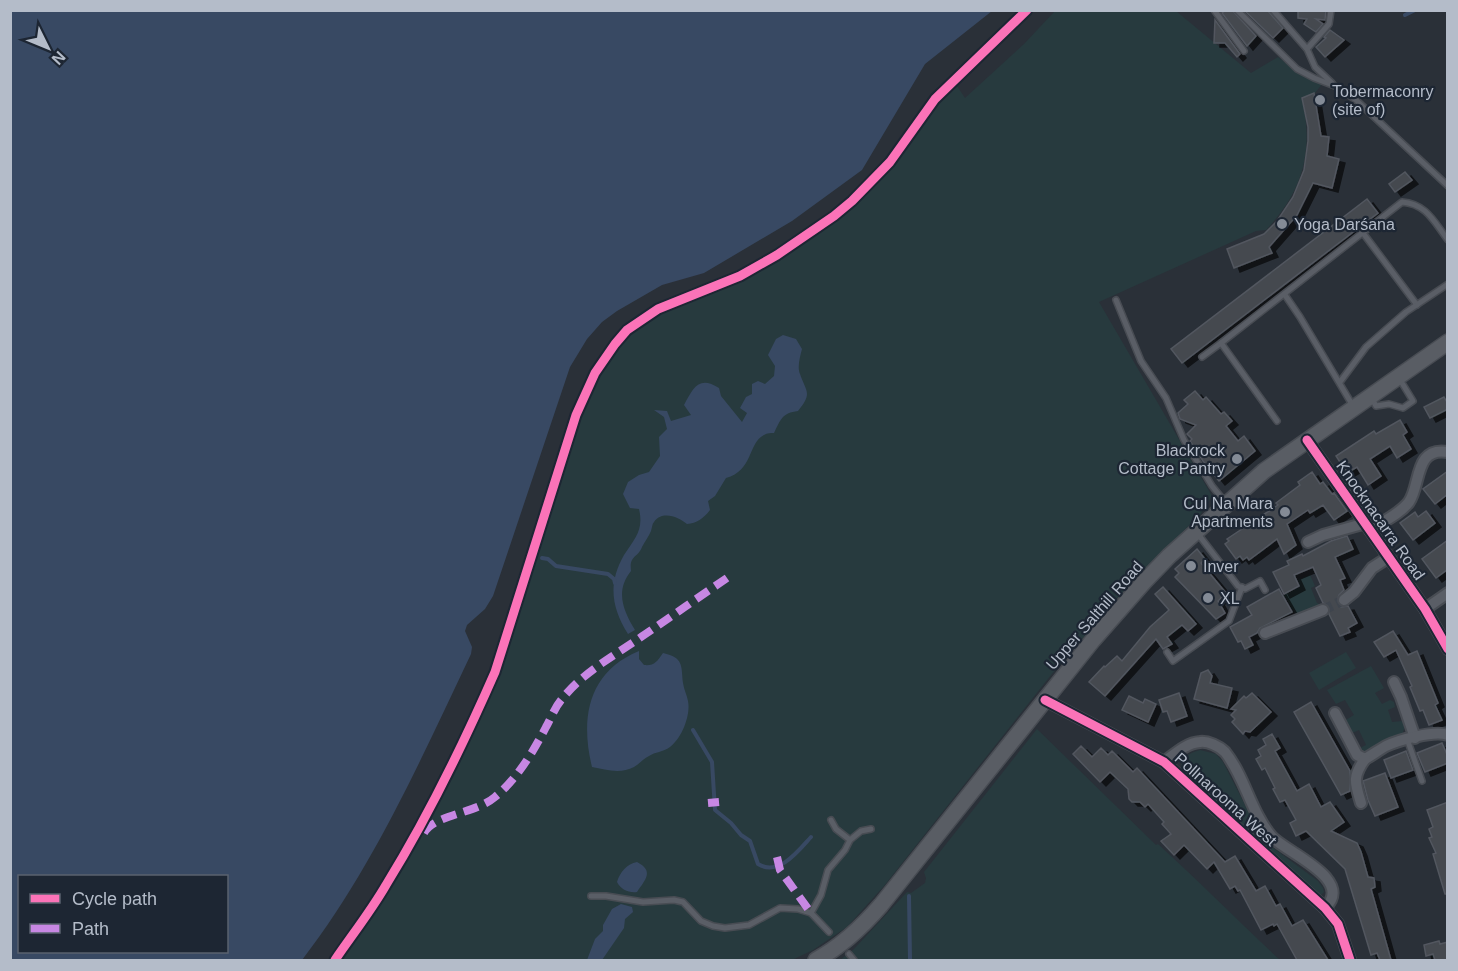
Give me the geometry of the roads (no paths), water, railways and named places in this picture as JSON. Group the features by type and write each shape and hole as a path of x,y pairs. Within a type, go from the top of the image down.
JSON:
{"main road":[{"name":"Upper Salthill Road","path":"816,960 840,945 881,905 1044,700 1144,582 1196,531 1263,471 1448,342"}],"street":[{"name":"Knocknacarra Road","path":"1307,440 1425,609 1448,649"},
{"path":"1308,542 1323,535 1368,527 1408,502 1413,494 1418,471 1428,457 1437,451 1448,452"},
{"path":"1344,600 1354,592 1372,568 1389,557"},
{"path":"1425,609 1448,593"},
{"path":"1264,633 1323,610"},
{"path":"1394,682 1411,738"},
{"name":"Pollnarooma West","path":"1044,700 1164,762 1325,908 1338,924 1350,960"},
{"path":"1335,713 1358,754 1365,759"},
{"path":"1361,803 1354,780 1358,768 1365,759 1387,745 1411,738 1428,734 1448,735"},
{"name":"Pollnarooma West","path":"1164,762 1183,748 1200,742 1208,742 1222,750 1272,837 1319,870 1329,881 1332,894 1330,903 1325,908"}],"lane":[{"path":"1214,10 1244,51"},
{"path":"1237,10 1297,69 1335,86"},
{"path":"1273,10 1307,49 1315,67 1335,86 1356,100 1380,121 1448,186"},
{"path":"1307,49 1329,24 1331,10"},
{"path":"1202,357 1285,295 1402,202 1415,203 1425,210 1448,240"},
{"path":"1363,233 1416,305"},
{"path":"1340,382 1366,347 1416,305 1448,284"},
{"path":"1285,295 1354,407"},
{"path":"1116,300 1141,360 1166,398 1184,440 1212,486 1226,503"},
{"path":"1221,343 1277,421"},
{"path":"1370,396 1376,406 1389,404 1403,408 1413,402 1398,376"},
{"path":"1196,531 1230,576 1242,588 1245,589 1260,581 1264,590"},
{"path":"1167,652 1173,662 1229,621 1242,588"},
{"path":"1411,738 1422,781"},
{"path":"831,820 836,829 850,840"},
{"path":"810,913 821,895 828,870 845,850 850,840 861,831 871,829"},
{"path":"591,897 606,896 643,902 674,900 683,902 701,921 725,928 749,925 780,908 798,909 810,913 829,932"},
{"path":"849,954 854,960"}],"water":[{"path":"10,11 992,11 925,64 862,170 792,221 704,273 662,285 617,311 602,322 587,339 570,367 493,596 485,609 467,625 465,631 472,647 471,654 394,812 328,925 302,960 11,960"},
{"path":"783,335 796,339 802,349 799,368 807,392 805,400 798,411 788,413 783,418 774,433 766,434 759,439 746,463 735,474 726,478 715,496 708,501 710,510 702,518 697,522 687,524 675,517 661,516 653,523 640,551 631,562 631,571 623,586 624,608 635,630 628,634 615,605 615,575 624,555 638,534 640,516 639,509 630,508 623,494 628,482 649,472 660,456 659,437 667,429 664,417 654,410 667,411 671,421 691,415 684,405 697,385 706,383 719,388 721,396 742,422 747,413 740,408 746,397 752,394 752,384 758,381 765,384 774,376 775,366 768,355 776,339"},
{"path":"639,651 639,659 644,665 655,663 663,653 675,657 680,663 689,707 684,727 678,739 670,747 651,755 634,767 619,771 592,767 587,731 592,698 608,671"},
{"path":"637,862 645,869 647,876 637,892 623,889 617,882 620,875 624,869"},
{"path":"621,904 632,907 633,912 625,919 624,928 602,960 587,960 595,939 603,931 603,925 612,909"}],"waterway":[{"path":"1405,15 1415,10"},
{"path":"542,558 548,559 556,566 608,574 615,583"},
{"path":"693,730 712,762 715,810 750,841 758,864 766,867 781,865 811,837"},
{"path":"909,896 910,960"}],"tunnel":[{"path":"1323,610 1344,600"}],"place":[{"name":"Tobermaconry (site of)","path":"1320,100"},
{"name":"Yoga Darśana","path":"1282,224"},
{"name":"Blackrock Cottage Pantry","path":"1237,459"},
{"name":"Cul Na Mara Apartments","path":"1285,512"},
{"name":"Inver","path":"1191,566"},
{"name":"XL","path":"1208,598"}]}
